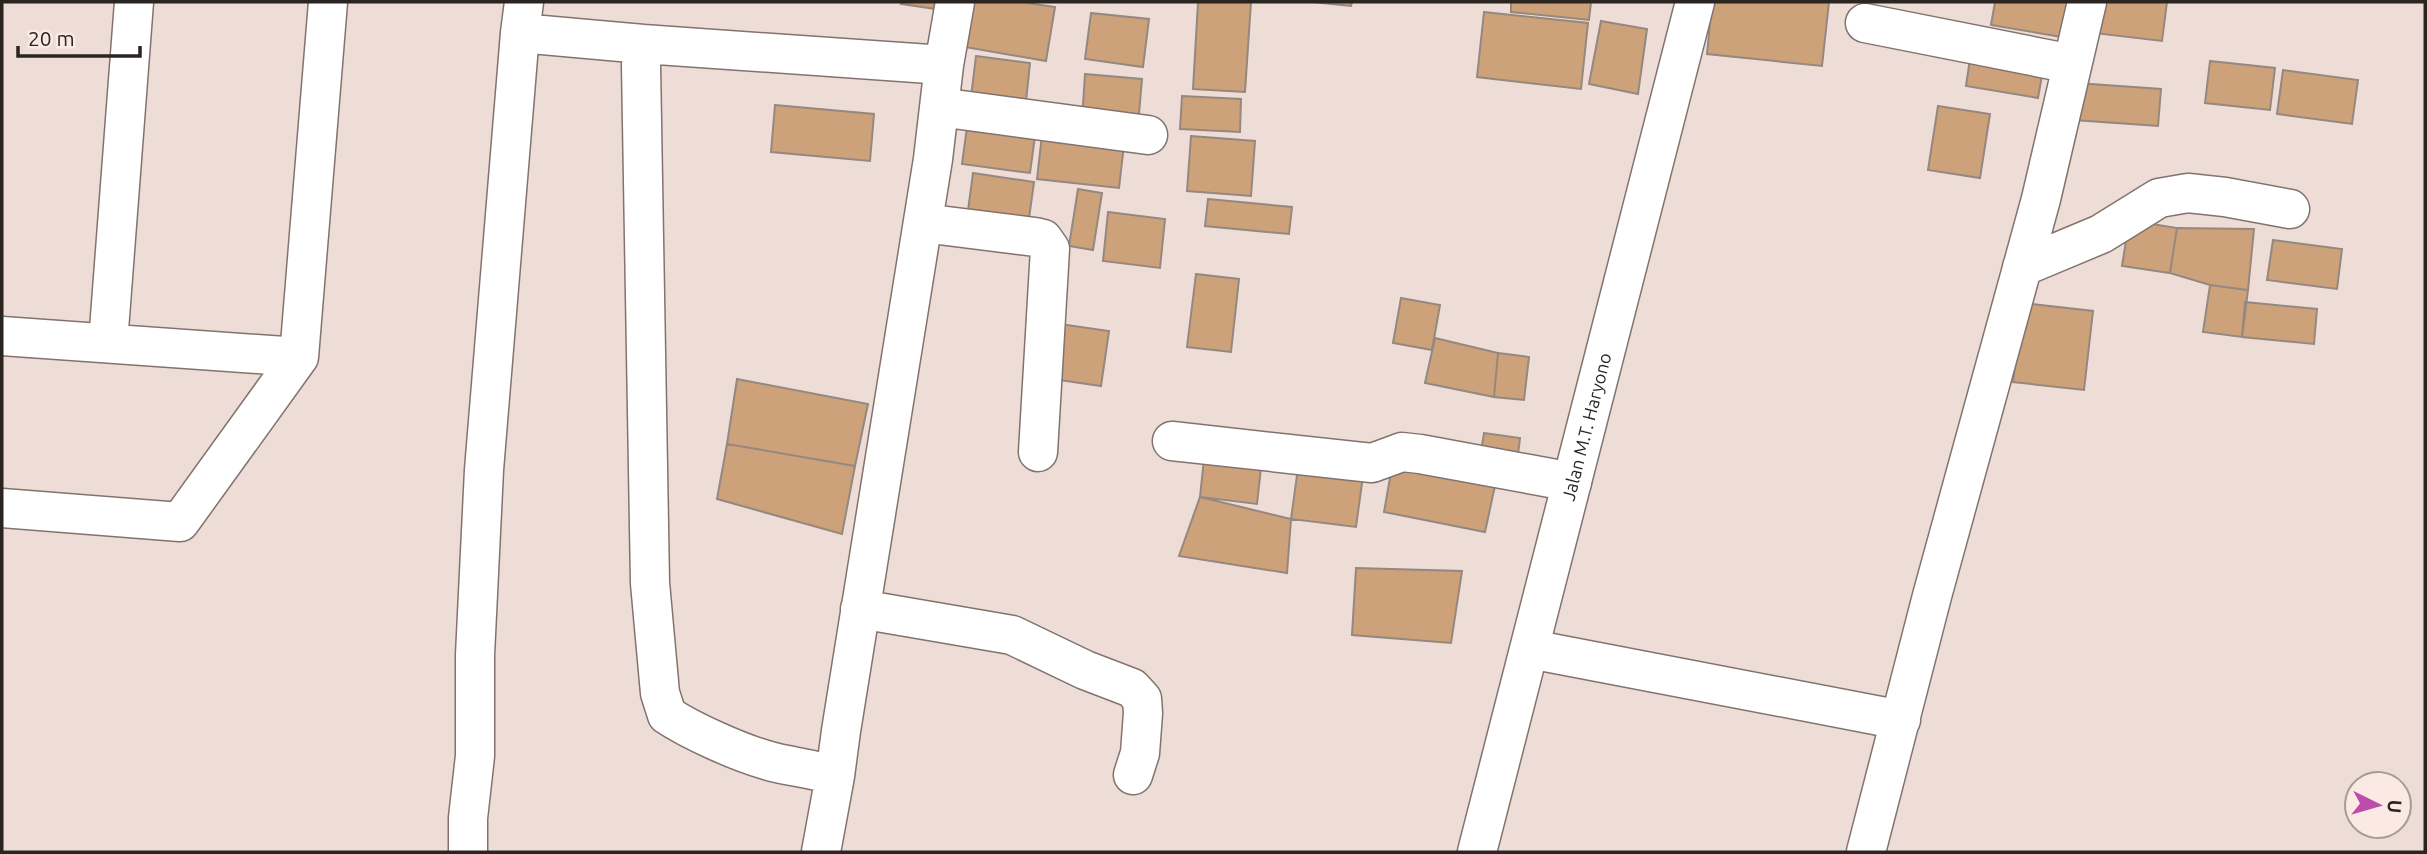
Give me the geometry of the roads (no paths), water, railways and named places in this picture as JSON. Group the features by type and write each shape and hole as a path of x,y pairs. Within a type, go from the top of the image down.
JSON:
{"street":[{"path":"108,343 134,2"},
{"path":"2,508 180,522 299,357 328,2"},
{"path":"821,852 923,223 955,2"},
{"name":"Jalan M.T. Haryono","path":"1477,852 1695,2"},
{"path":"1866,852 2041,199 2087,2"},
{"path":"468,852 468,818 475,755 475,655 484,470 522,17 643,44 944,65"},
{"path":"1865,23 2072,64"},
{"path":"643,44 641,65 648,520 652,621 660,693 667,715 682,725 766,760 816,769 835,776"},
{"path":"939,107 1148,135"},
{"path":"2022,267 2101,234 2159,198 2189,193 2290,209"},
{"path":"923,223 1035,237 1043,239 1050,249 1038,452"},
{"path":"2,335 299,357"},
{"path":"1172,441 1372,463 1402,453 1420,454 1572,482"},
{"path":"860,609 1012,635 1085,670 1132,688 1142,699 1143,713 1139,753 1133,775"},
{"path":"1530,649 1900,720"}]}
